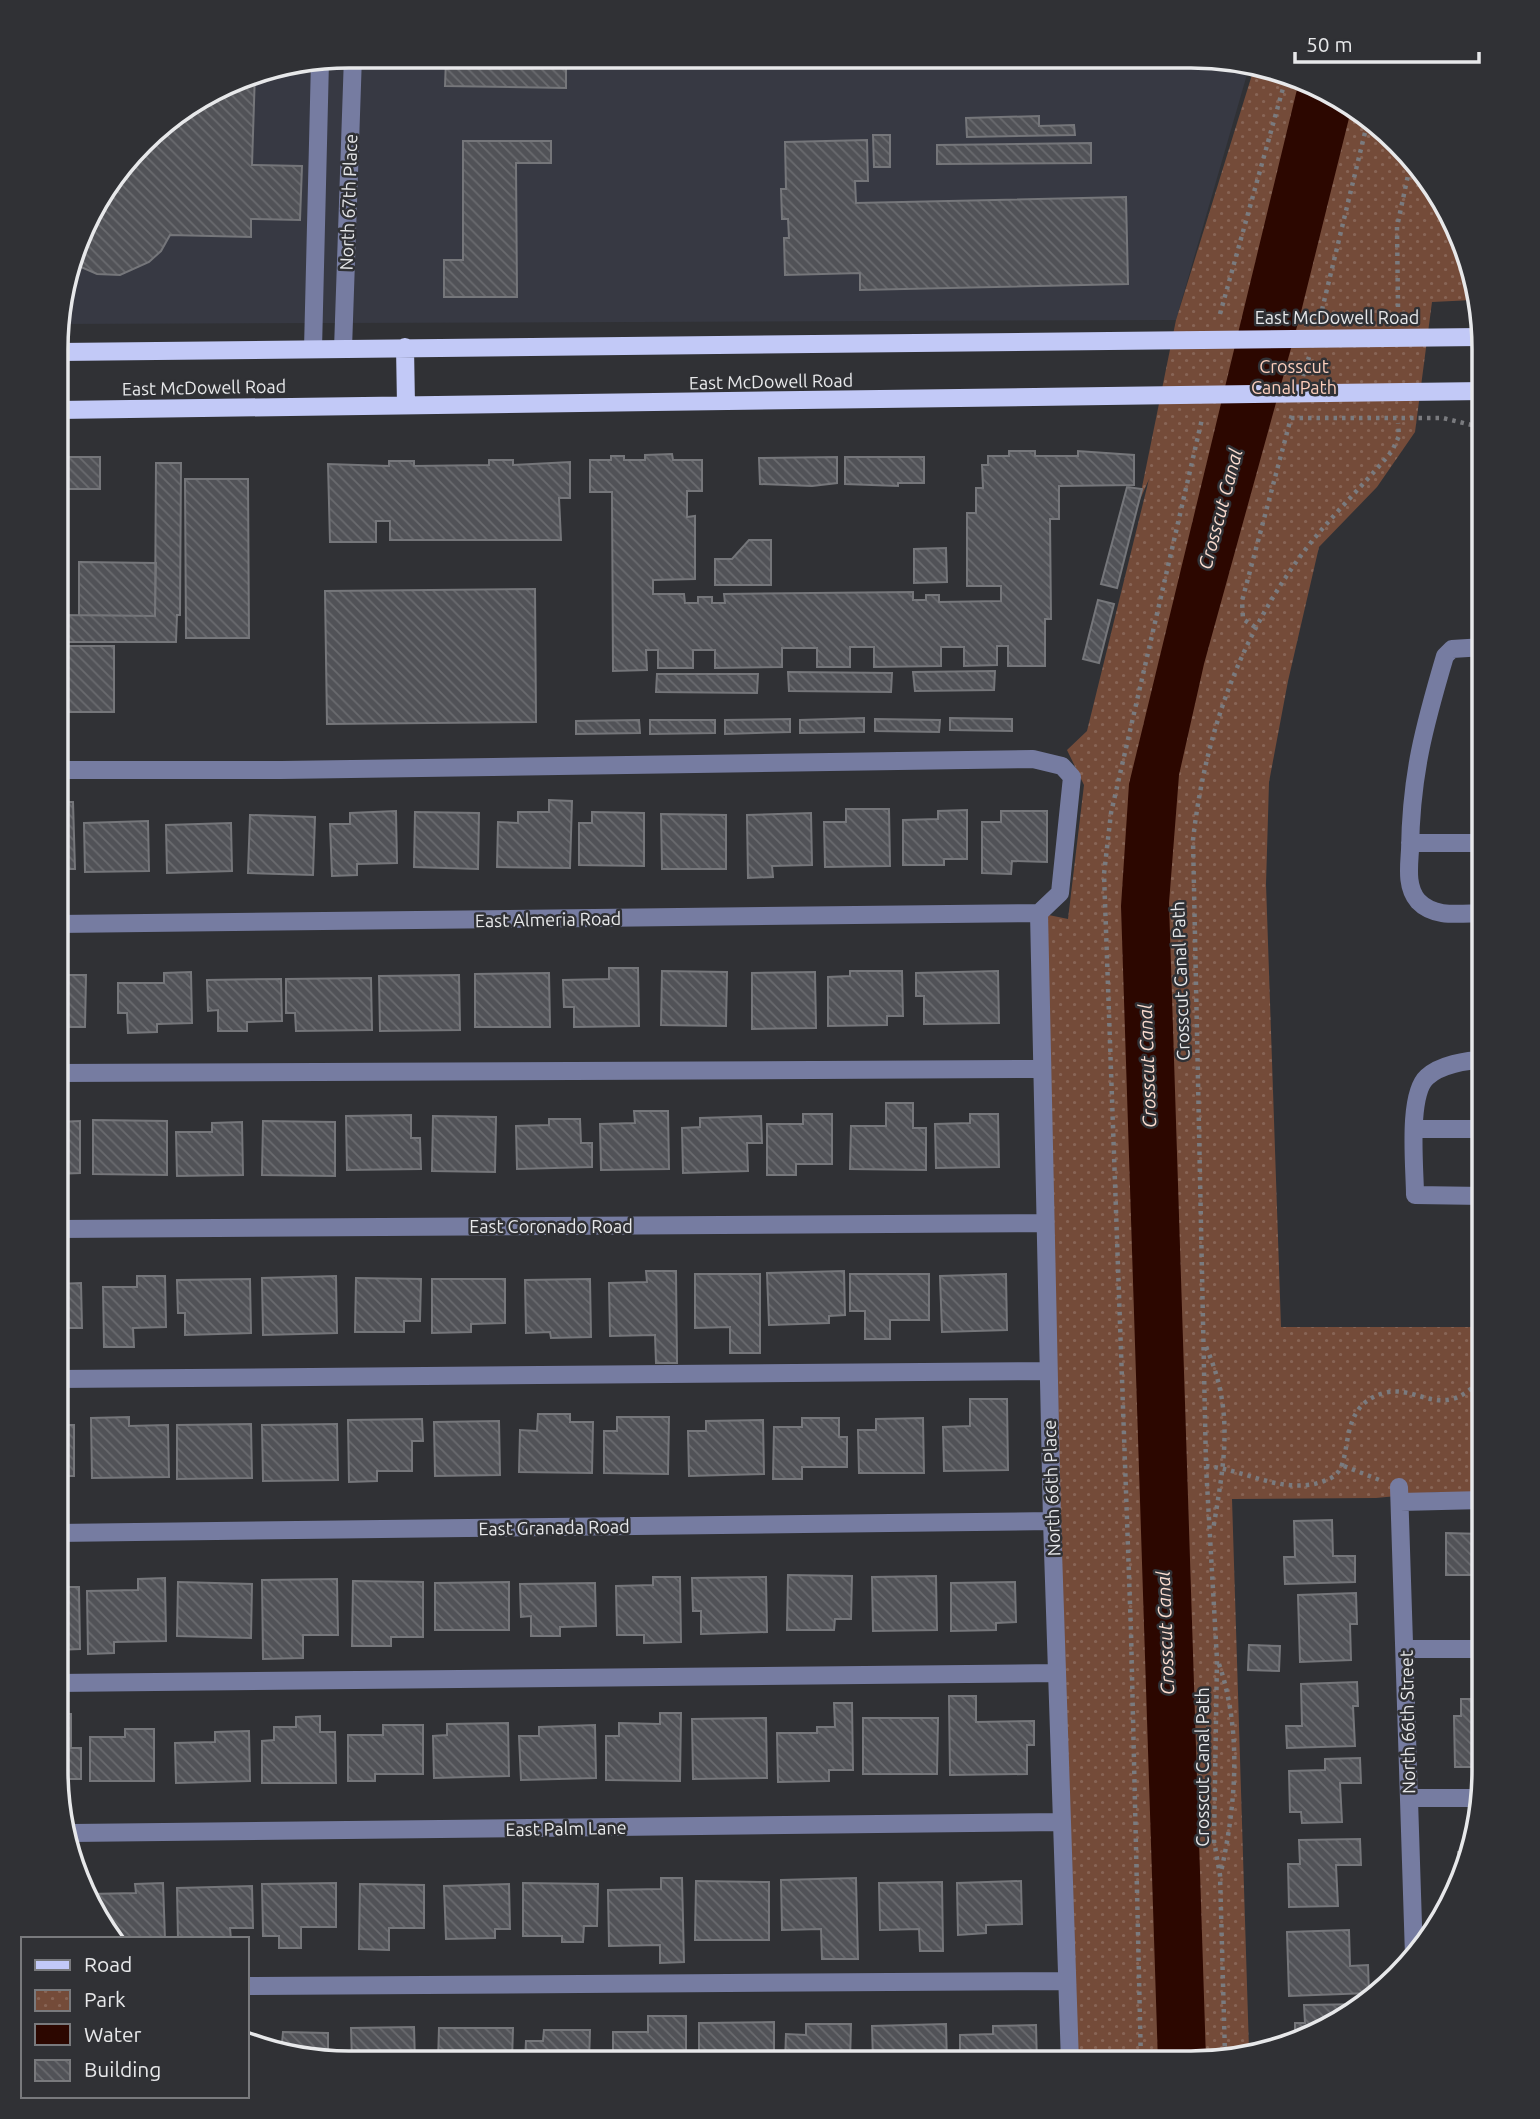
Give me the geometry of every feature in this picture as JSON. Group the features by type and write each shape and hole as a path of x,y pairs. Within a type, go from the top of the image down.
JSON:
{"main road":[{"name":"East McDowell Road","path":"68,352 1471,337"},
{"path":"405,347 405,405"},
{"name":"East McDowell Road","path":"68,410 1472,391"}],"street":[{"name":"North 67th Place","path":"343,349 353,68"},
{"name":"North 67th Place","path":"313,349 320,70"},
{"path":"1472,648 1452,649 1445,656 1417,751 1411,798 1409,884 1417,900 1440,913 1472,913"},
{"path":"68,770 281,771 1033,760 1062,766 1072,777 1060,893 1039,913"},
{"path":"1410,844 1472,843"},
{"name":"East Almeria Road","path":"68,924 1039,913"},
{"name":"North 66th Place","path":"1039,913 1052,1521 1070,2051"},
{"path":"1472,1062 1442,1068 1425,1078 1416,1097 1415,1129 1415,1195 1472,1196"},
{"path":"68,1073 1042,1069"},
{"path":"1415,1129 1472,1129"},
{"name":"East Coronado Road","path":"68,1228 1045,1223"},
{"path":"68,1379 1048,1371"},
{"path":"1399,1494 1472,1499"},
{"name":"North 66th Street","path":"1399,1494 1414,1942"},
{"name":"East Granada Road","path":"68,1533 1052,1521"},
{"path":"1406,1649 1472,1649"},
{"path":"68,1684 1057,1673"},
{"path":"1409,1798 1470,1798"},
{"name":"East Palm Lane","path":"76,1833 1062,1822"},
{"path":"248,1986 1067,1981"}],"path":[{"path":"1220,314 1284,84"},
{"path":"1255,627 1242,619 1241,601 1291,418 1291,395 1306,337 1322,312 1366,129"},
{"path":"1398,307 1397,227 1409,172"},
{"path":"1291,418 1443,418 1472,425"},
{"path":"1141,2051 1131,1632 1104,874 1111,813 1202,419"},
{"name":"Crosscut Canal Path","path":"1225,2048 1220,1875 1214,1841 1217,1660 1206,1466 1193,840 1199,785 1219,712 1255,627 1307,547 1392,451 1399,436 1398,423"},
{"name":"Crosscut Canal Path","path":"1205,1344 1223,1395 1226,1448 1212,1538"},
{"path":"1206,1466 1223,1468 1273,1485 1318,1483 1334,1476 1344,1466 1347,1432 1355,1413 1368,1402 1384,1392 1407,1392 1434,1401 1453,1399 1472,1386"},
{"path":"1344,1466 1399,1494"},
{"name":"Crosscut Canal Path","path":"1217,1660 1227,1688 1234,1766 1233,1803 1220,1875"}],"shaded area":[{"path":"349,68 1191,68 1247,74 1176,320 70,324 78,276 97,225 126,178 150,150 178,126 225,97 259,83 294,74"}],"green space":[{"name":"Crosscut Canal Path","path":"1252,75 1281,83 1315,97 1362,126 1390,150 1414,178 1434,209 1443,225 1462,276 1467,300 1432,302 1415,432 1377,487 1319,547 1288,681 1269,782 1266,884 1281,1327 1472,1327 1472,1492 1438,1492 1376,1498 1232,1499 1249,2044 1191,2051 1070,2051 1039,913 1068,919 1084,785 1067,750 1087,731 1149,479 1139,502 1176,320"}],"water":[{"name":"Crosscut Canal","path":"1297,90 1349,117 1301,312 1204,664 1179,775 1169,903 1206,2050 1191,2051 1158,2051 1121,906 1129,784"}],"building":[{"path":"446,68 566,68 566,88 445,86"},
{"path":"255,85 252,165 302,166 300,220 251,219 251,237 170,235 161,251 149,262 120,275 97,274 81,267 83,259 97,225 126,178 150,150 178,126 225,97"},
{"path":"1039,116 1039,126 1074,125 1075,135 967,137 966,118"},
{"path":"873,135 890,135 890,167 874,167"},
{"path":"867,140 868,181 855,181 856,203 1126,197 1128,284 860,290 860,273 785,275 784,238 789,238 788,219 782,219 781,189 786,189 785,142"},
{"path":"463,141 551,141 551,163 516,163 517,297 444,297 444,260 463,260"},
{"path":"1091,143 1091,163 937,164 937,145"},
{"path":"1009,451 1035,451 1035,456 1078,456 1078,451 1134,455 1134,485 1059,486 1059,519 1050,519 1051,619 1045,619 1045,666 1008,666 1008,646 997,646 997,665 964,666 964,647 941,647 941,666 874,667 874,647 850,647 850,667 817,667 817,648 782,648 782,667 715,668 715,650 693,650 693,668 658,668 658,650 646,650 647,670 613,671 612,492 590,492 590,460 611,460 611,456 624,456 624,460 645,460 645,455 672,454 673,460 702,460 702,491 687,491 687,517 695,516 695,579 653,580 653,594 684,594 685,603 698,603 698,597 712,597 712,603 725,603 724,594 913,592 913,600 926,600 926,595 939,595 939,602 1001,601 1001,586 967,586 967,513 976,513 976,488 983,488 982,465 988,465 988,456 1009,456"},
{"path":"68,457 100,457 100,489 68,489"},
{"path":"837,457 837,483 812,486 760,484 759,458"},
{"path":"845,457 924,457 924,483 898,483 898,486 845,484"},
{"path":"489,460 513,460 513,465 570,462 570,498 559,498 561,540 390,540 390,521 376,521 376,542 330,542 328,464 389,466 389,461 414,461 414,466 489,465"},
{"path":"156,463 181,463 180,615 177,615 176,642 68,642 68,615 155,616"},
{"path":"185,479 248,479 249,638 186,638"},
{"path":"1127,487 1142,489 1117,588 1101,584"},
{"path":"749,540 771,540 771,585 715,585 715,559 732,559"},
{"path":"946,548 947,582 914,583 914,549"},
{"path":"79,562 156,563 155,616 79,615"},
{"path":"535,589 536,722 327,724 325,591"},
{"path":"1098,600 1114,604 1099,663 1083,659"},
{"path":"68,646 114,646 114,712 68,712"},
{"path":"995,671 994,690 915,691 913,672"},
{"path":"788,672 892,673 891,692 789,691"},
{"path":"657,674 758,674 757,693 656,692"},
{"path":"864,718 864,732 800,733 800,720"},
{"path":"950,718 1012,719 1012,731 950,730"},
{"path":"790,719 790,732 725,734 725,720"},
{"path":"875,719 940,720 939,732 875,731"},
{"path":"639,720 640,733 576,734 576,721"},
{"path":"650,720 715,720 715,733 650,734"},
{"path":"549,800 572,801 570,868 497,867 498,822 518,823 518,812 549,812"},
{"path":"68,802 73,802 75,869 68,869"},
{"path":"846,809 889,809 890,866 825,867 824,822 846,822"},
{"path":"967,810 967,859 944,859 944,865 903,865 903,820 938,819 938,811"},
{"path":"396,811 397,863 357,864 357,875 332,876 330,824 350,824 350,813"},
{"path":"1001,811 1047,811 1047,862 1012,861 1011,874 982,873 982,822 1001,822"},
{"path":"415,812 479,813 478,869 414,867"},
{"path":"592,812 644,813 644,866 579,865 579,823 592,823"},
{"path":"811,813 812,865 772,866 773,877 748,878 747,815"},
{"path":"661,814 726,815 726,869 662,869"},
{"path":"250,815 315,817 313,875 248,873"},
{"path":"148,821 149,871 85,872 84,823"},
{"path":"231,823 232,871 167,873 166,825"},
{"path":"609,968 638,968 639,1026 574,1027 574,1007 564,1007 563,980 609,979"},
{"path":"662,971 727,972 726,1026 661,1025"},
{"path":"850,971 902,971 903,1016 887,1016 887,1025 828,1026 828,977 850,976"},
{"path":"998,971 999,1023 924,1024 924,996 916,996 916,973"},
{"path":"191,972 192,1023 157,1024 157,1032 128,1033 127,1013 118,1013 118,983 164,983 164,973"},
{"path":"815,972 816,1028 752,1029 752,973"},
{"path":"549,973 550,1027 475,1027 475,974"},
{"path":"68,975 86,975 85,1027 68,1027"},
{"path":"459,975 460,1030 380,1031 379,976"},
{"path":"371,978 372,1030 296,1031 295,1013 286,1013 286,979"},
{"path":"281,979 282,1021 247,1022 247,1031 218,1031 218,1010 208,1011 207,980"},
{"path":"886,1103 913,1103 913,1128 926,1128 926,1170 850,1169 851,1126 886,1126"},
{"path":"634,1111 668,1111 669,1169 601,1170 600,1124 635,1123"},
{"path":"803,1114 832,1114 832,1164 796,1164 796,1175 767,1175 767,1124 803,1124"},
{"path":"970,1114 998,1114 999,1167 936,1168 935,1124 970,1123"},
{"path":"411,1115 411,1138 420,1138 421,1169 347,1170 346,1116"},
{"path":"433,1116 496,1117 495,1172 432,1171"},
{"path":"761,1116 762,1143 747,1143 748,1171 683,1173 682,1128 700,1127 700,1118"},
{"path":"549,1119 580,1119 581,1143 592,1143 592,1167 517,1169 516,1126 549,1125"},
{"path":"93,1120 167,1121 167,1175 93,1174"},
{"path":"80,1121 80,1173 68,1174 68,1122"},
{"path":"263,1121 335,1122 335,1176 262,1175"},
{"path":"242,1122 243,1175 177,1176 176,1132 212,1132 212,1123"},
{"path":"646,1271 676,1271 677,1363 656,1363 655,1335 610,1336 609,1283 647,1282"},
{"path":"844,1271 845,1315 829,1316 829,1323 769,1325 767,1273"},
{"path":"695,1274 760,1274 760,1353 730,1353 730,1327 695,1328"},
{"path":"850,1274 929,1274 929,1320 890,1320 890,1339 865,1339 865,1311 850,1311"},
{"path":"1006,1274 1007,1330 942,1332 940,1276"},
{"path":"137,1276 165,1276 166,1327 133,1328 134,1347 104,1347 103,1287 137,1287"},
{"path":"336,1276 337,1333 263,1335 262,1278"},
{"path":"356,1278 421,1279 420,1321 404,1321 404,1332 355,1332"},
{"path":"250,1279 251,1333 185,1335 185,1313 178,1313 177,1280"},
{"path":"432,1279 505,1279 505,1323 471,1324 471,1332 432,1333"},
{"path":"590,1279 591,1337 551,1338 550,1332 526,1333 525,1280"},
{"path":"81,1283 82,1328 68,1328 68,1284"},
{"path":"970,1399 1007,1399 1008,1470 944,1471 943,1427 970,1426"},
{"path":"538,1414 570,1414 570,1422 593,1422 592,1473 519,1472 520,1430 537,1431"},
{"path":"129,1417 129,1426 168,1425 169,1477 92,1478 91,1418"},
{"path":"617,1417 669,1417 668,1474 604,1473 604,1431 617,1431"},
{"path":"802,1418 839,1418 839,1437 847,1437 847,1467 802,1467 802,1479 773,1479 774,1427 802,1427"},
{"path":"923,1418 924,1473 859,1473 858,1430 876,1430 876,1419"},
{"path":"422,1419 423,1441 412,1441 412,1471 377,1471 377,1481 349,1482 348,1420"},
{"path":"763,1420 764,1474 689,1476 688,1431 706,1431 706,1421"},
{"path":"499,1421 500,1475 435,1476 434,1422"},
{"path":"251,1424 252,1478 177,1479 177,1425"},
{"path":"337,1424 338,1480 263,1481 262,1425"},
{"path":"68,1425 74,1425 74,1476 68,1476"},
{"path":"1332,1520 1333,1556 1355,1556 1355,1582 1285,1584 1284,1557 1295,1557 1294,1521"},
{"path":"1446,1533 1472,1534 1472,1575 1446,1575"},
{"path":"788,1575 852,1576 851,1619 835,1619 834,1630 787,1630"},
{"path":"936,1576 937,1630 873,1631 872,1577"},
{"path":"653,1577 680,1577 681,1642 644,1643 644,1635 617,1635 616,1586 653,1585"},
{"path":"766,1577 767,1632 701,1634 701,1611 693,1611 692,1578"},
{"path":"165,1578 166,1641 114,1642 114,1653 88,1654 87,1591 138,1590 138,1579"},
{"path":"337,1579 338,1635 303,1635 303,1658 263,1659 262,1580"},
{"path":"353,1581 423,1582 423,1637 391,1637 391,1646 352,1646"},
{"path":"178,1582 252,1584 251,1638 177,1636"},
{"path":"509,1582 509,1630 435,1630 435,1583"},
{"path":"1015,1582 1016,1622 996,1623 996,1630 951,1631 951,1583"},
{"path":"595,1583 596,1626 560,1627 560,1636 531,1636 531,1616 521,1617 520,1584"},
{"path":"68,1587 79,1587 80,1649 68,1650"},
{"path":"1356,1593 1357,1624 1350,1624 1351,1660 1300,1662 1298,1595"},
{"path":"1249,1645 1280,1646 1279,1671 1248,1670"},
{"path":"1357,1682 1358,1706 1353,1706 1355,1746 1287,1748 1286,1726 1302,1726 1301,1684"},
{"path":"949,1696 976,1696 976,1722 1034,1721 1034,1745 1027,1745 1027,1774 950,1775"},
{"path":"1461,1699 1472,1699 1472,1767 1455,1767 1454,1716 1461,1716"},
{"path":"834,1703 852,1703 853,1770 829,1770 829,1781 778,1782 777,1733 817,1733 817,1727 835,1727"},
{"path":"660,1713 681,1713 680,1781 606,1780 606,1736 619,1736 619,1723 660,1724"},
{"path":"68,1714 71,1714 71,1748 81,1748 81,1779 68,1779"},
{"path":"320,1716 320,1732 335,1732 336,1783 262,1783 262,1741 274,1740 274,1727 296,1727 296,1717"},
{"path":"766,1718 767,1778 693,1779 692,1719"},
{"path":"863,1718 938,1718 937,1774 863,1774"},
{"path":"508,1723 509,1776 434,1778 433,1736 447,1735 447,1724"},
{"path":"383,1725 423,1725 423,1774 375,1774 375,1781 348,1781 348,1735 383,1735"},
{"path":"595,1725 596,1778 521,1780 519,1736 539,1736 539,1727"},
{"path":"125,1729 154,1729 154,1781 90,1781 90,1737 125,1737"},
{"path":"249,1731 250,1781 176,1783 175,1743 215,1742 215,1732"},
{"path":"1360,1758 1361,1783 1340,1783 1342,1822 1302,1823 1301,1812 1290,1812 1289,1771 1325,1770 1325,1759"},
{"path":"1360,1839 1361,1865 1336,1865 1338,1906 1289,1907 1288,1864 1300,1864 1299,1840"},
{"path":"661,1878 682,1878 684,1962 660,1963 660,1945 609,1946 608,1890 661,1889"},
{"path":"856,1878 858,1959 822,1959 821,1929 782,1930 781,1880"},
{"path":"696,1881 769,1882 769,1940 695,1940"},
{"path":"1021,1881 1022,1924 986,1925 986,1933 958,1935 957,1883"},
{"path":"942,1882 943,1951 920,1951 919,1929 880,1930 879,1883"},
{"path":"163,1883 165,1937 123,1937 97,1894 136,1893 135,1884"},
{"path":"336,1883 336,1927 301,1927 301,1948 279,1948 279,1936 263,1936 262,1884"},
{"path":"523,1883 598,1884 597,1926 584,1926 583,1942 562,1942 562,1936 523,1936"},
{"path":"360,1884 424,1885 424,1928 389,1928 389,1950 359,1949"},
{"path":"509,1884 510,1929 495,1929 495,1938 446,1939 444,1886"},
{"path":"252,1886 253,1928 230,1928 231,1937 178,1937 177,1888"},
{"path":"1349,1930 1350,1966 1368,1965 1369,1987 1362,1993 1289,1996 1287,1932"},
{"path":"1345,2004 1295,2030 1295,2023 1305,2023 1304,2005"},
{"path":"648,2016 686,2016 686,2051 613,2051 613,2032 648,2032"},
{"path":"774,2022 774,2051 699,2051 699,2023"},
{"path":"806,2024 851,2024 850,2051 785,2051 786,2034 806,2035"},
{"path":"946,2024 947,2051 873,2051 872,2026"},
{"path":"1036,2025 1037,2051 960,2051 960,2035 993,2034 993,2026"},
{"path":"414,2027 415,2051 352,2051 351,2028"},
{"path":"439,2028 513,2028 512,2051 438,2051"},
{"path":"544,2030 590,2030 589,2051 526,2051 526,2041 543,2041"},
{"path":"283,2032 328,2033 328,2050 282,2042"}]}
